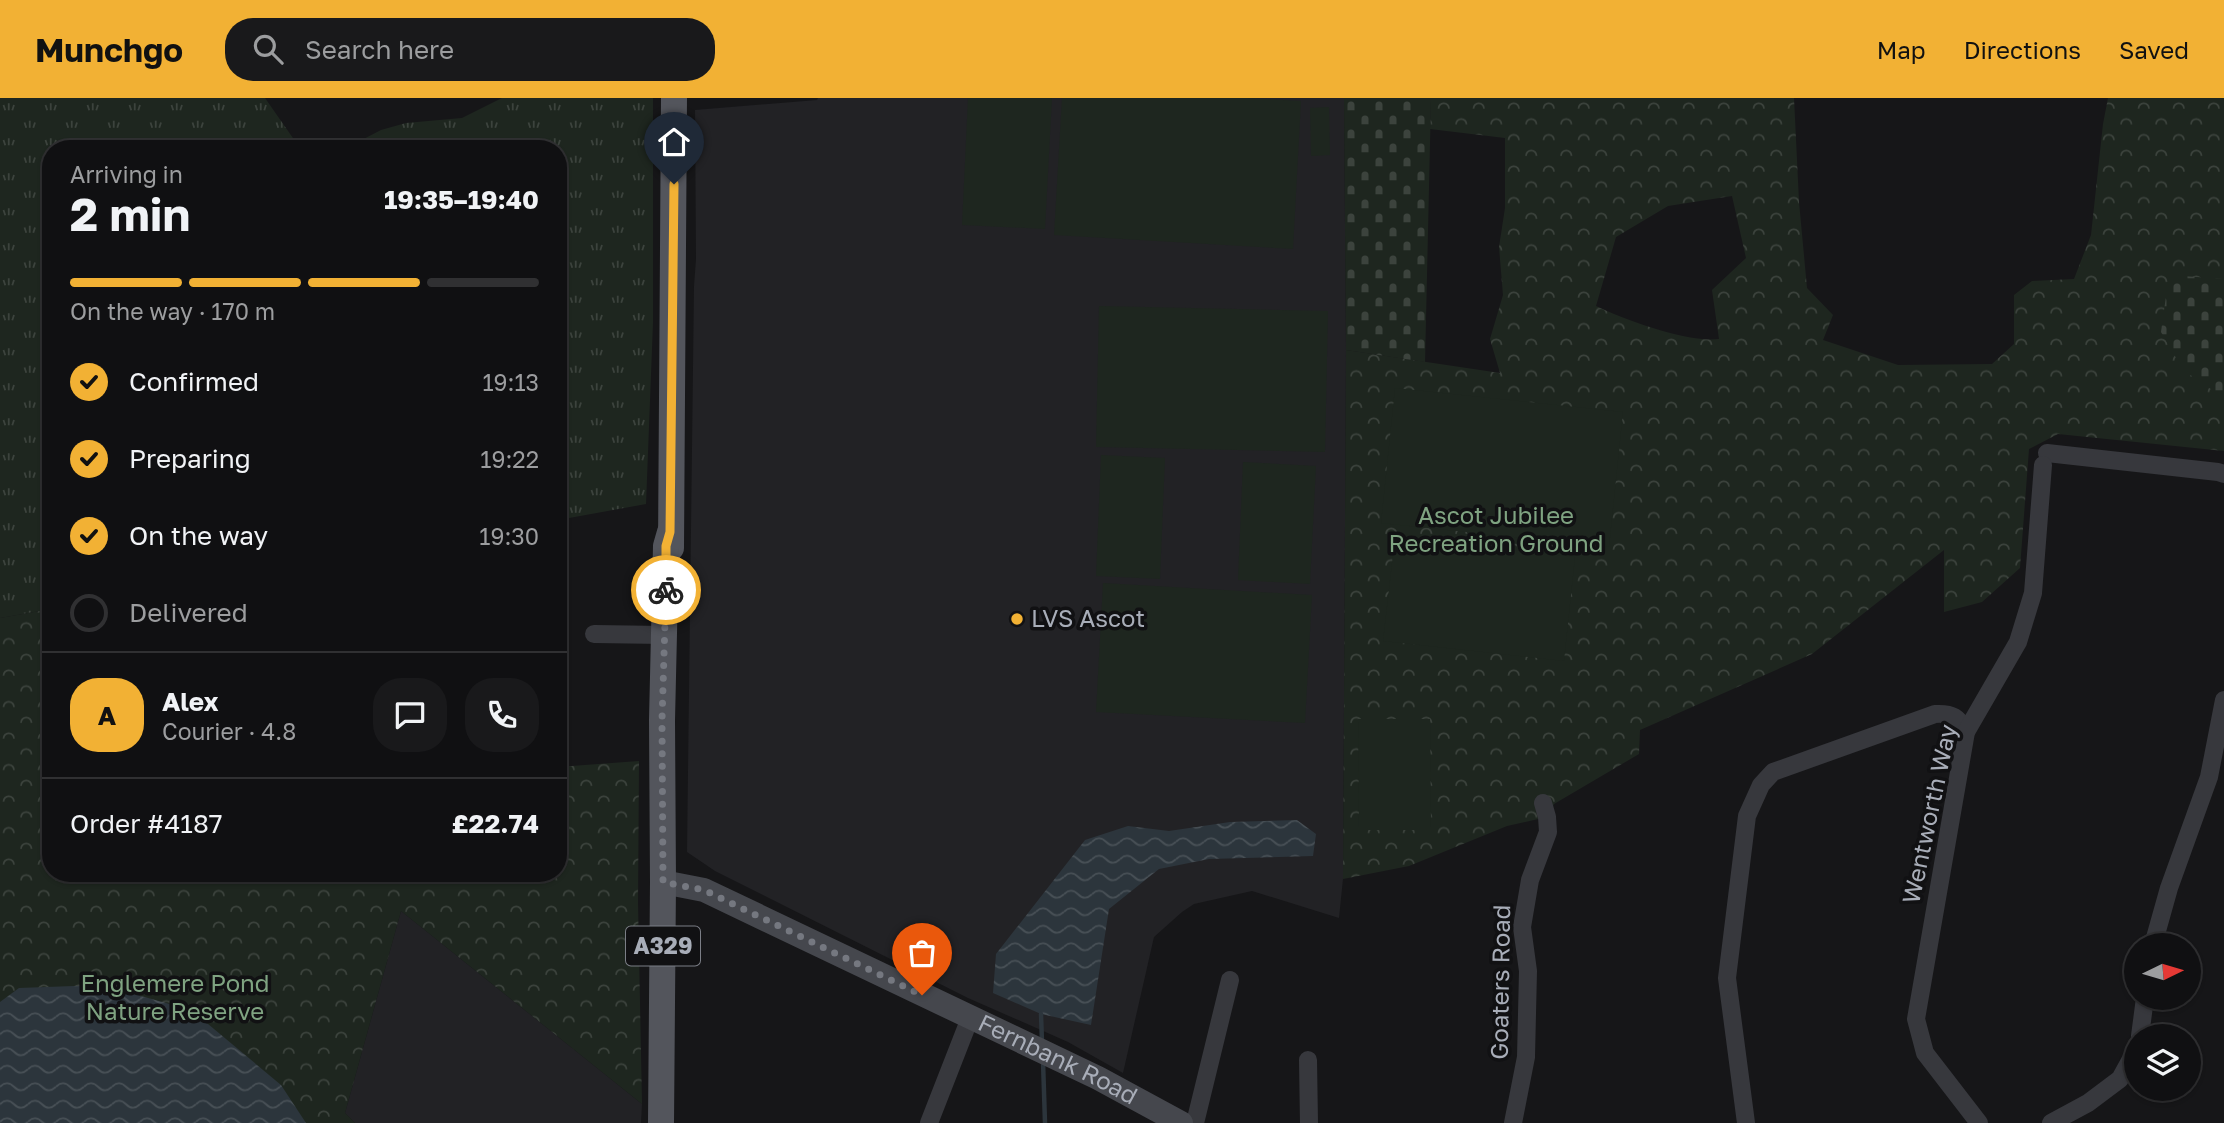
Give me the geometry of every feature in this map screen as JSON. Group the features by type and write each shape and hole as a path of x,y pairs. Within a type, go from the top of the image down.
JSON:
{"main road":[{"name":"A329","path":"661,1123 662,720 666,546 670,532 674,98"}],"street":[{"name":"Wentworth Way","path":"1979,1123 1925,1053 1916,1019 1966,732 2018,642 2033,593 2045,459 2224,474"},
{"path":"594,634 664,635"},
{"path":"2156,933 2169,888 2209,777 2224,700"},
{"path":"1746,1123 1727,978 1747,816 1761,785 1773,772 1935,713 1947,713 1960,719 1966,732"},
{"name":"Goaters Road","path":"1513,1123 1526,1056 1528,971 1522,927 1530,880 1548,832 1543,803"},
{"name":"Fernbank Road","path":"663,882 704,890 1098,1078 1181,1123"},
{"path":"1195,1123 1230,980"},
{"path":"929,1123 970,1018"},
{"path":"1308,1060 1310,1123"},
{"path":"2051,1123 2088,1103 2120,1079 2124,1072"}],"shaded area":[{"name":"LVS Ascot","path":"818,98 1344,98 1346,350 1343,879 1339,918 1252,891 1194,904 1182,912 1154,937 1123,1073 1068,1042 968,998 715,871 687,852 696,259 695,110"},
{"path":"401,911 642,1104 641,1123 355,1123 345,1113"}],"green space":[{"path":"0,98 265,98 294,140 42,140 42,611 0,618"},
{"path":"502,98 653,98 653,322 646,504 567,518 567,140 362,140 381,130 406,123 462,118"},
{"path":"968,98 1052,98 1045,229 962,225"},
{"path":"1062,98 1248,98 1301,101 1293,249 1054,235"},
{"path":"1344,98 1431,98 1425,362 1346,350"},
{"name":"Ascot Jubilee Recreation Ground","path":"1431,98 1794,98 1799,202 1807,288 1833,315 1823,340 1898,365 1992,364 2014,344 2014,295 2032,281 2074,279 2091,235 2108,98 2224,98 2224,451 2058,434 2029,449 2020,568 1982,602 1944,612 1944,550 1812,654 1640,730 1639,754 1554,804 1547,817 1507,826 1409,866 1343,879 1346,350 1500,373 1490,339 1503,295 1499,247 1505,208 1505,138 1430,129","holes":["1732,196 1746,258 1712,290 1719,339 1690,338 1674,334 1596,306 1616,237 1668,206"]},
{"path":"1329,107 1330,155 1311,156 1310,108"},
{"path":"2169,275 2224,279 2224,398 2183,370 2161,332"},
{"path":"1099,306 1328,311 1325,452 1096,447"},
{"name":"Ascot Jubilee Recreation Ground","path":"1395,388 1623,412 1609,547 1381,523"},
{"path":"1101,455 1165,458 1160,579 1096,576"},
{"path":"1243,462 1316,466 1310,584 1238,580"},
{"path":"1395,537 1575,557 1564,661 1383,641"},
{"path":"1103,583 1312,595 1305,723 1096,712"},
{"name":"Englemere Pond Nature Reserve","path":"42,611 42,882 567,882 567,766 639,761 638,903 642,1104 401,911 345,1113 355,1123 0,1123 0,618"},
{"path":"1358,719 1430,719 1431,830 1359,830"}],"water":[{"path":"1297,820 1316,834 1313,856 1209,859 1159,869 1109,909 1091,1025 1041,1014 993,993 996,954 1085,840 1128,826 1169,831 1230,822"},
{"path":"102,985 173,1005 208,1024 281,1085 306,1123 0,1123 0,1002 19,988"}],"waterway":[{"path":"1041,1014 1042,1042"},
{"path":"1043,1061 1045,1123"}],"way so far":[{"path":"666,590 662,720 663,882 704,890 922,995"}],"place":[{"name":"LVS Ascot","path":"1017,619"}],"route":[{"path":"666,590 666,546 670,532 674,184"}]}
